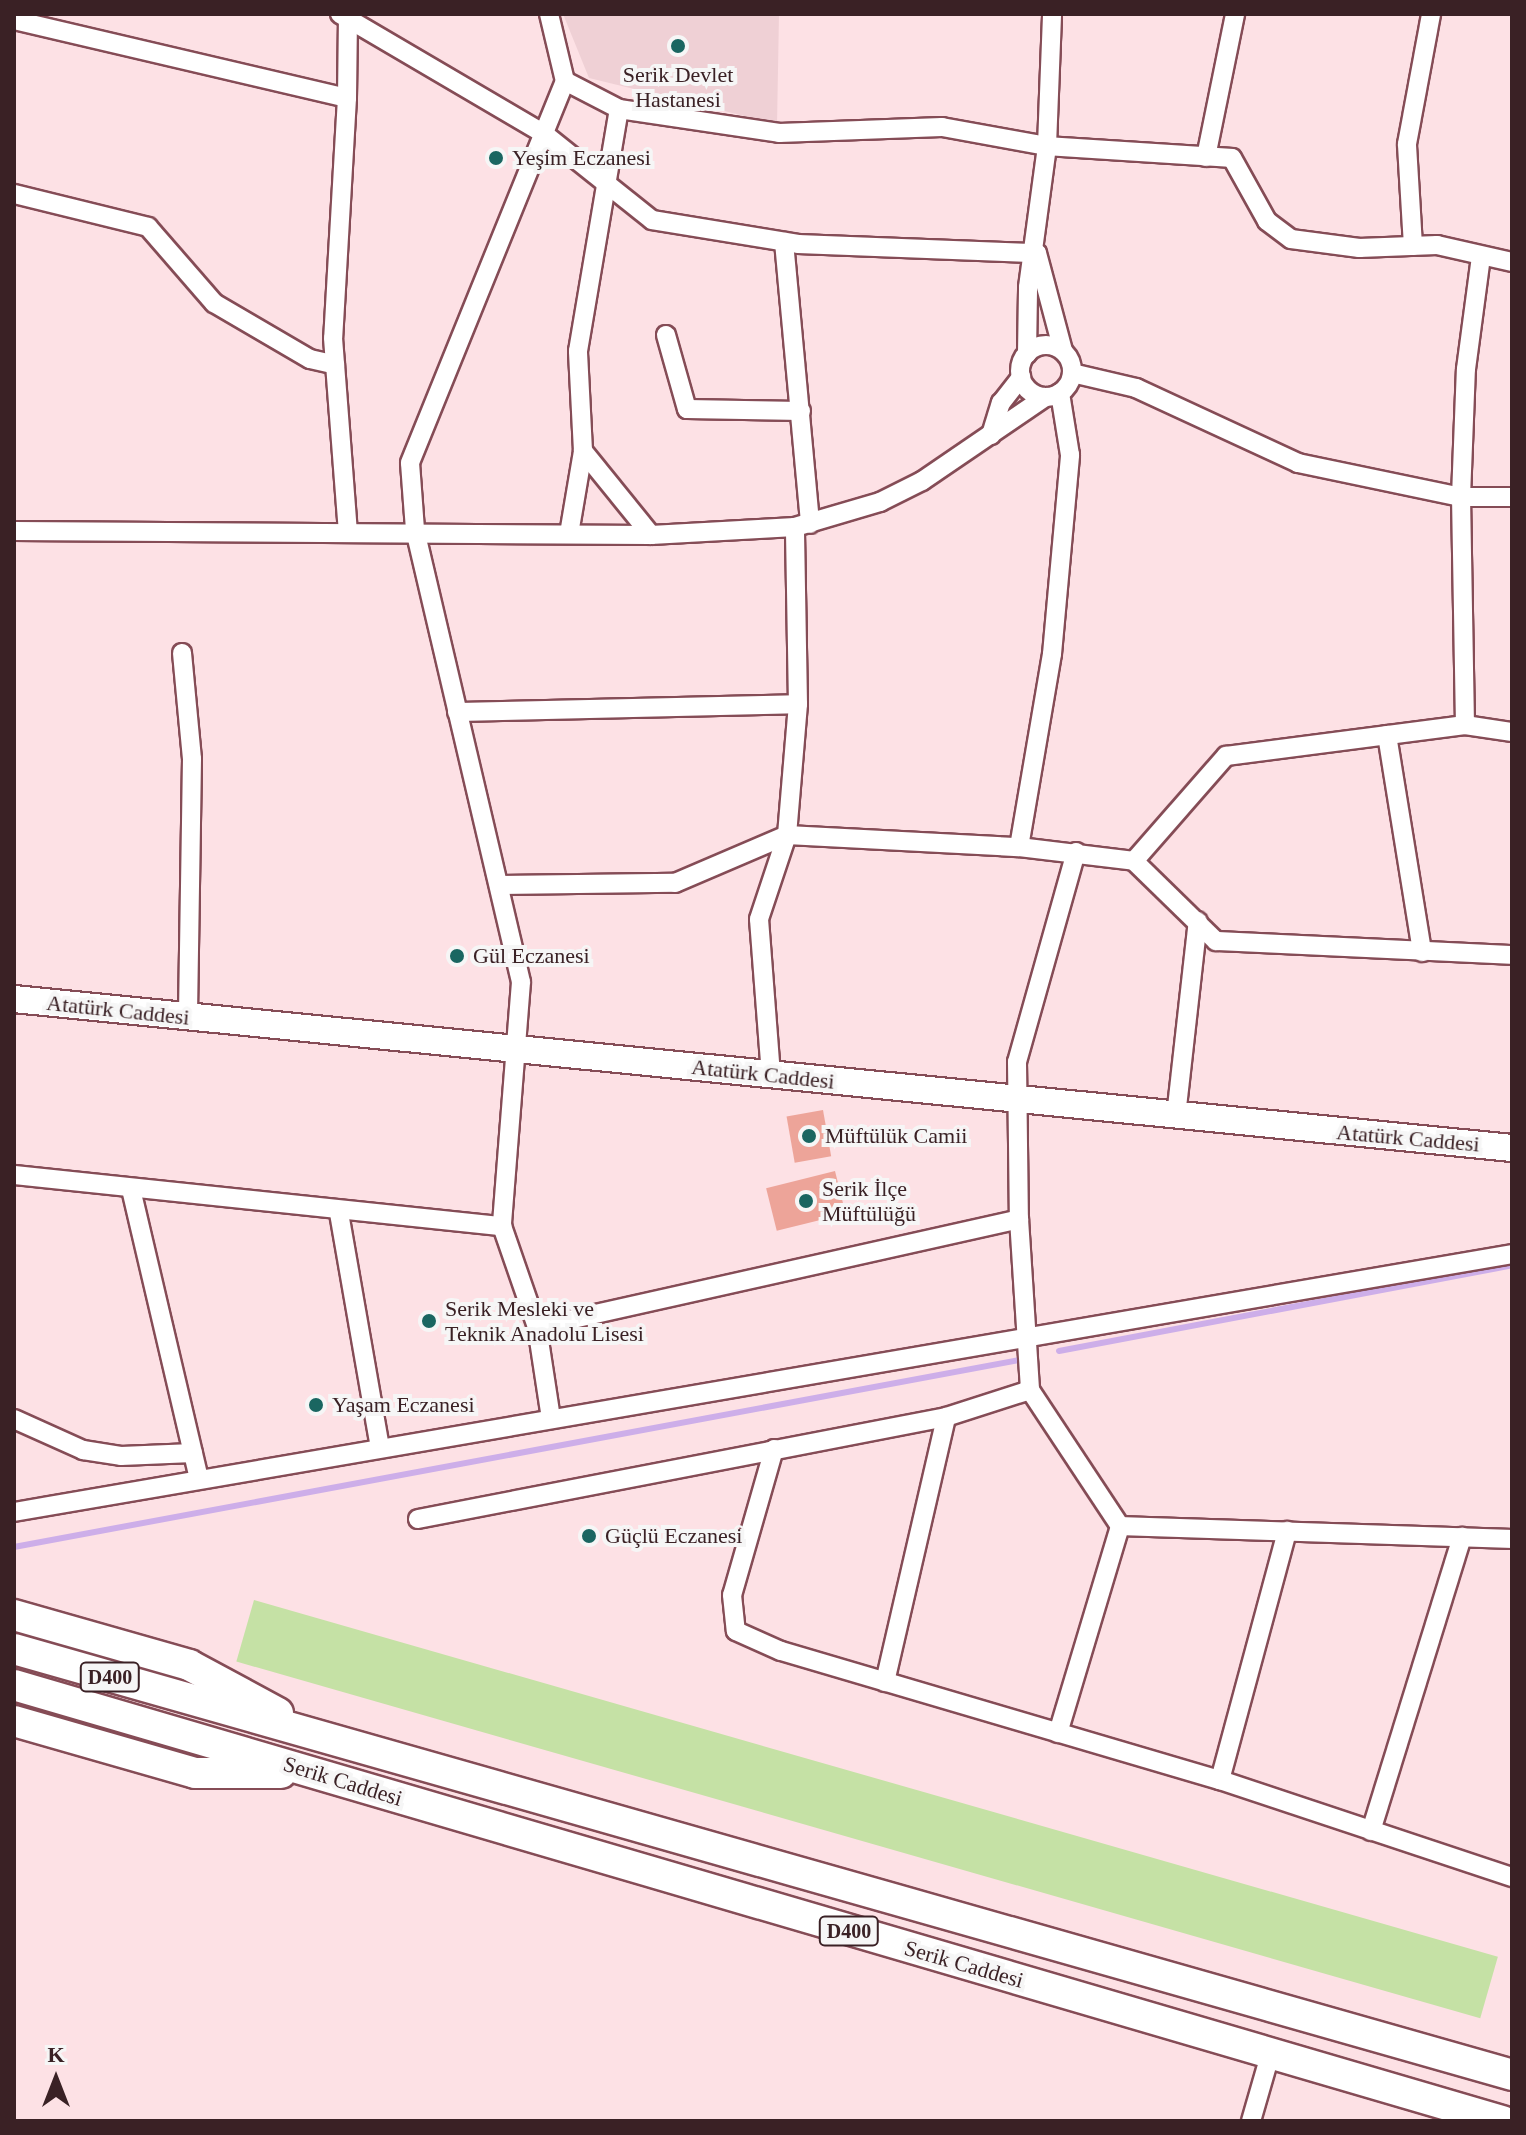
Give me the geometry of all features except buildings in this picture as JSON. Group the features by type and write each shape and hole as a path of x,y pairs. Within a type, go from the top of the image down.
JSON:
{"highway":[{"path":"14,1615 189,1665 325,1739"},
{"name":"Serik Caddesi","path":"14,1649 1512,2075"},
{"name":"Serik Caddesi","path":"14,1685 1270,2055 1382,2085 1470,2116 1502,2121"},
{"path":"14,1721 195,1773 317,1774"},
{"path":"1382,2085 1440,2086 1512,2104"}],"main road":[{"name":"Atatürk Caddesi","path":"14,999 1512,1148"}],"street":[{"path":"549,14 565,81 410,463 415,530 521,982 520,1049 502,1226 537,1327 551,1419"},
{"path":"991,435 1001,403 1021,377 1027,354 1028,287 1037,253 1047,146 1052,14"},
{"path":"1206,157 1235,14"},
{"path":"1413,246 1407,144 1431,14"},
{"path":"347,16 543,133 652,220 784,242 1037,253"},
{"path":"347,16 347,98 335,365 348,531"},
{"path":"14,20 347,98"},
{"path":"565,81 619,109 779,133 942,127 1047,146 1232,158 1267,221 1291,239 1359,248 1413,246 1512,262"},
{"path":"569,534 583,451 578,351 610,186 619,109"},
{"path":"14,194 148,227 214,303 310,359 335,365"},
{"path":"771,1075 759,919 787,835 798,704 803,525 801,411 784,242"},
{"path":"1037,253 1063,351 1072,373"},
{"path":"1465,725 1461,497 1466,369 1481,256"},
{"path":"666,335 687,409 801,411"},
{"path":"1027,354 1048,345 1063,351"},
{"path":"1072,373 1136,388 1298,463 1461,497 1512,497"},
{"path":"14,531 415,530 651,535 803,525 880,502 1052,395 1072,373"},
{"path":"1021,377 1030,391 1052,395"},
{"path":"1019,847 1055,623 1070,455 1052,395"},
{"path":"583,451 651,535"},
{"path":"182,653 192,759 188,1018"},
{"path":"457,712 798,704"},
{"path":"1134,861 1226,756 1465,725 1512,732"},
{"path":"1387,735 1422,952"},
{"path":"500,885 675,883 787,835 1019,847 1134,861 1216,941 1512,955"},
{"path":"1076,852 1017,1062 1015,1099 1019,1219 1030,1390 1120,1526"},
{"path":"1176,1116 1198,921"},
{"path":"14,1175 339,1213 502,1226"},
{"path":"131,1189 199,1478"},
{"path":"339,1213 380,1447"},
{"path":"537,1327 1019,1219"},
{"path":"14,1512 1512,1254"},
{"path":"418,1519 946,1417 1030,1390"},
{"path":"885,1682 946,1417"},
{"path":"14,1419 83,1450 121,1456 193,1453"},
{"path":"774,1449 732,1595 736,1631 885,1682 1220,1780 1512,1877"},
{"path":"1120,1526 1512,1539"},
{"path":"1058,1733 1120,1526"},
{"path":"1220,1780 1287,1531"},
{"path":"1371,1831 1462,1537"},
{"path":"1251,2121 1270,2055"}],"shaded area":[{"name":"Serik Devlet Hastanesi","path":"563,14 779,14 777,124 589,78"}],"green space":[{"path":"254,1600 1498,1957 1480,2018 236,1662"}],"waterway":[{"path":"1059,1351 1512,1265"},
{"path":"14,1547 1024,1359"}],"place":[{"name":"Serik Devlet Hastanesi","path":"678,46"},
{"name":"Yeşim Eczanesi","path":"496,158"},
{"name":"Gül Eczanesi","path":"457,956"},
{"name":"Müftülük Camii","path":"809,1136"},
{"name":"Serik İlçe Müftülüğü","path":"806,1201"},
{"name":"Serik Mesleki ve Teknik Anadolu Lisesi","path":"429,1321"},
{"name":"Yaşam Eczanesi","path":"316,1405"},
{"name":"Güçlü Eczanesi","path":"589,1536"}]}
